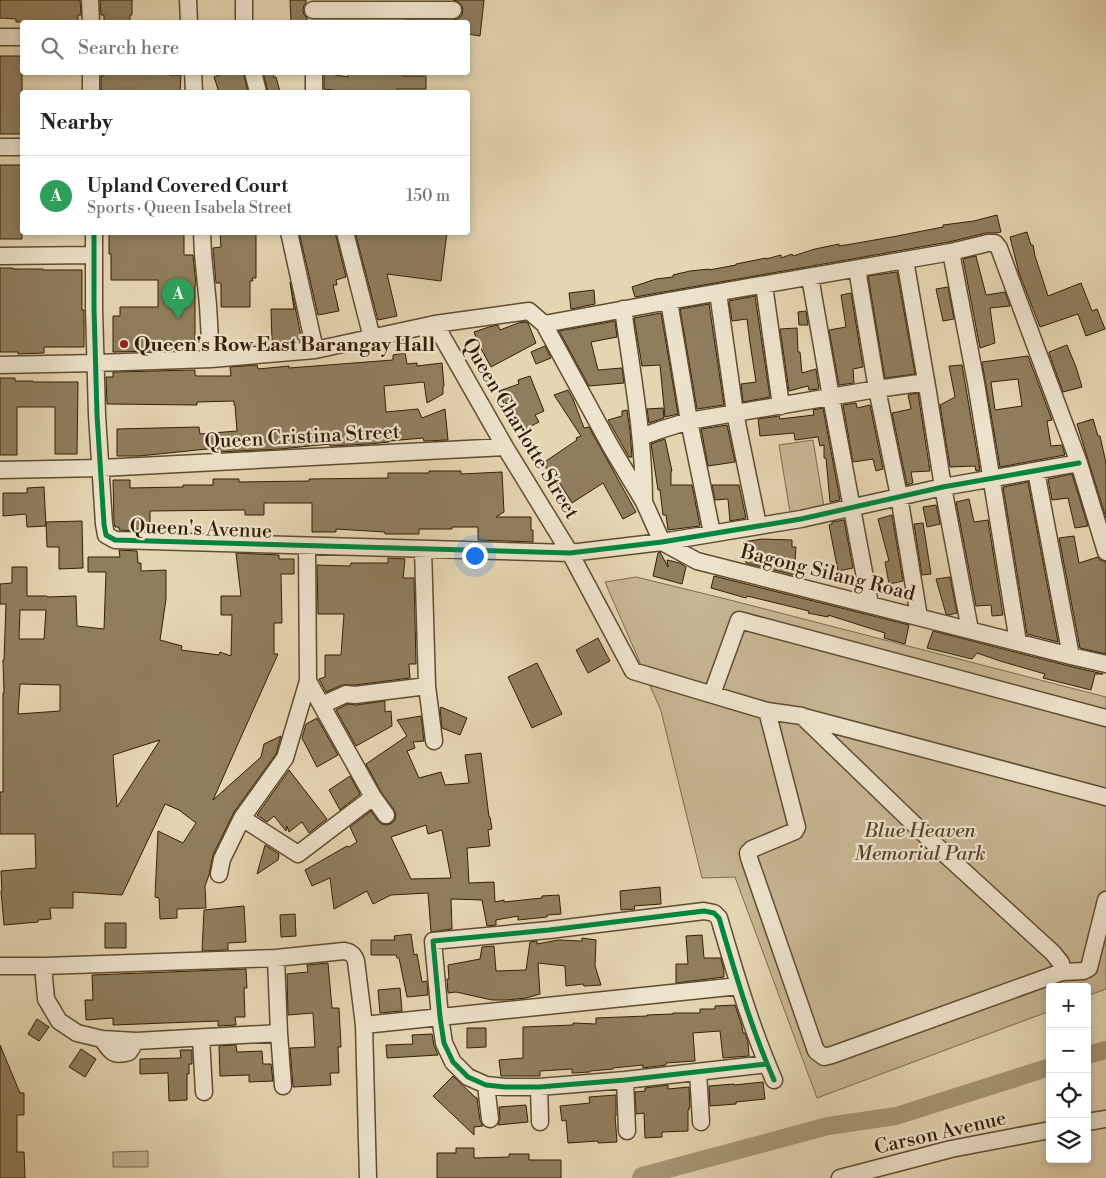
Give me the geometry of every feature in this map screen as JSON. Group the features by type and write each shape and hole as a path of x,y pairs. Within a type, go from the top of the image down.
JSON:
{"street":[{"path":"90,0 90,20"},
{"path":"188,0 189,20"},
{"path":"244,0 244,20"},
{"path":"313,11 453,10"},
{"path":"0,37 20,37"},
{"path":"91,75 91,90"},
{"path":"193,75 194,90"},
{"path":"254,75 258,90"},
{"path":"314,75 314,90"},
{"path":"0,147 20,147"},
{"name":"Queen's Avenue","path":"94,235 97,415 104,524 106,536 115,540 570,553 662,542 801,519 942,487 1079,463"},
{"path":"202,235 211,359"},
{"path":"290,235 315,350"},
{"path":"347,235 372,338"},
{"path":"544,324 995,243 999,248 1079,463 1106,552"},
{"path":"952,252 976,383 1018,642"},
{"path":"0,256 94,255"},
{"path":"904,260 926,382 942,487 970,630"},
{"path":"857,269 877,389 899,496 919,617"},
{"path":"810,277 870,604"},
{"path":"764,285 781,406"},
{"path":"718,293 735,413 758,525"},
{"path":"669,301 689,421 712,533"},
{"path":"623,309 640,438 644,502"},
{"path":"0,365 211,359 315,350 435,324 528,311 544,324 611,447 644,502 662,542"},
{"name":"Queen Charlotte Street","path":"435,324 505,447 570,553 633,671 767,711 802,716 1106,797"},
{"path":"640,438 689,421 926,382"},
{"name":"Queen Cristina Street","path":"0,470 101,468 505,447"},
{"path":"1036,471 1071,656"},
{"name":"Bagong Silang Road","path":"662,542 697,560 1106,664"},
{"path":"219,874 222,859 242,818 285,758 308,681 307,546"},
{"path":"423,548 427,686 434,741"},
{"path":"712,694 739,620 1106,718"},
{"path":"308,681 373,797 386,815"},
{"path":"322,705 346,694 355,695 427,686"},
{"path":"767,711 797,827 795,830 752,849 748,853 748,858 816,1051 824,1057 1062,972 1089,968 1106,900"},
{"path":"802,716 946,855 1054,953 1060,963 1062,972"},
{"path":"242,818 298,854 373,797"},
{"path":"767,1064 624,1080 539,1087 486,1086 468,1077 453,1062 444,1043 433,941 549,930 704,911 714,913 719,918 739,986 774,1080"},
{"path":"0,966 276,958 349,952 356,961 364,1024 368,1178"},
{"path":"276,958 283,1086"},
{"path":"44,966 46,999 59,1021 77,1033 102,1039 136,1041 279,1033"},
{"path":"364,1024 739,986"},
{"path":"201,1038 204,1092"},
{"path":"698,1072 701,1122"},
{"path":"624,1080 627,1130"},
{"path":"486,1086 490,1119"},
{"path":"539,1087 540,1122"},
{"path":"1091,1121 1106,1119"},
{"name":"Carson Avenue","path":"840,1178 951,1149 1046,1131"}],"green space":[{"path":"813,440 824,507 790,512 779,445"},
{"name":"Blue Heaven Memorial Park","path":"636,577 1106,697 1106,989 1091,995 1091,983 1046,983 1046,1012 817,1098 735,877 702,878 661,711 605,582"},
{"path":"148,1151 148,1167 113,1167 113,1152"}],"building":[{"path":"0,0 80,0 81,15 78,15 78,20 20,20 20,22 16,22 16,19 0,18"},
{"path":"100,0 132,0 130,20 104,20 104,15 101,15"},
{"path":"290,0 306,0 303,10 307,20 291,20"},
{"path":"453,0 484,0 480,36 470,34 470,20 453,20 458,19 462,15 462,5"},
{"path":"0,56 20,56 22,90 20,90 20,134 0,134"},
{"path":"181,75 180,90 101,90 101,76"},
{"path":"219,75 244,75 248,90 218,90 214,77"},
{"path":"264,75 274,75 274,78 276,77 279,90 268,90"},
{"path":"324,75 348,77 348,75 426,76 426,89 324,89"},
{"path":"0,165 20,165 20,235 22,235 22,239 0,239"},
{"path":"997,215 1001,232 996,233 986,233 949,242 635,297 632,287 690,271 709,270 781,255 781,258 792,254 793,256 839,244 839,246 897,236"},
{"path":"1027,232 1031,245 1033,245 1048,296 1081,283 1092,311 1097,309 1105,329 1086,336 1078,314 1040,327 1019,273 1010,237"},
{"path":"109,235 184,235 184,255 193,255 196,285 195,350 113,352 113,316 120,316 120,307 158,307 158,280 111,280 111,254 109,254"},
{"path":"220,235 256,235 256,278 252,278 253,281 250,281 250,307 221,307 221,283 216,283 213,248 221,247"},
{"path":"300,235 336,235 346,277 336,280 337,285 333,285 339,311 318,315"},
{"path":"356,235 447,235 441,281 387,274 397,316 378,320"},
{"path":"976,256 986,295 1005,292 1010,306 990,308 995,343 980,348 963,259"},
{"path":"0,268 82,270 84,347 44,347 44,353 18,354 18,352 0,352"},
{"path":"897,272 915,374 885,378 868,276"},
{"path":"290,282 302,341 272,342 271,309 294,309"},
{"path":"948,287 954,319 943,321 936,289"},
{"path":"594,290 595,304 571,309 569,293"},
{"path":"851,293 863,367 853,369 854,383 839,385 829,330 846,327 841,295"},
{"path":"755,296 770,397 743,402 741,384 756,382 747,319 732,321 729,301"},
{"path":"709,304 724,405 697,409 680,309"},
{"path":"806,311 808,325 799,325 798,312"},
{"path":"661,313 678,414 665,417 660,365 642,366 634,318"},
{"path":"615,321 617,337 591,342 598,370 622,368 624,383 589,386 559,331"},
{"path":"526,322 536,343 491,367 474,332 498,325 500,330"},
{"path":"797,328 798,352 800,352 802,373 816,369 819,389 809,390 808,386 789,391 780,329"},
{"path":"1067,345 1082,387 1063,392 1049,352"},
{"path":"545,346 551,358 536,364 531,352"},
{"path":"405,353 407,364 417,363 417,366 442,363 443,394 427,403 424,382 384,386 386,412 418,409 422,418 445,409 448,440 424,441 423,438 369,444 330,446 329,444 281,449 218,452 217,448 139,456 117,456 117,429 199,427 200,434 237,431 234,401 197,402 197,405 107,404 106,377 113,377 113,372 195,370 195,375 197,376 231,376 230,367 257,365 258,369 289,366 289,368 393,360 393,355"},
{"path":"1028,356 1052,420 1047,421 1051,446 1062,445 1065,455 1000,467 982,362","holes":["1018,379 1022,406 995,410 991,382"]},
{"path":"962,365 980,470 976,471 975,466 950,467 940,405 955,397 949,366"},
{"path":"530,376 544,411 535,415 539,422 521,431 508,403 504,404 499,391 519,384 518,380"},
{"path":"0,378 15,378 15,381 33,382 78,382 77,454 55,454 55,407 17,407 17,455 0,455"},
{"path":"568,390 584,428 589,427 636,512 623,519 603,483 572,503 555,476 553,478 543,463 581,436 554,395"},
{"path":"918,393 930,471 911,472 913,483 907,485 892,413 911,409 908,395"},
{"path":"856,403 857,408 870,405 883,469 876,471 873,459 853,462 843,405"},
{"path":"663,408 664,418 649,423 647,409"},
{"path":"823,408 840,500 830,502 824,445 820,446 818,437 795,440 794,433 760,436 758,419 779,416 780,419 814,415 813,410"},
{"path":"627,410 632,457 629,457 608,420 622,416 622,411"},
{"path":"1093,419 1098,436 1100,436 1106,463 1106,518 1077,424"},
{"path":"727,425 735,462 708,466 701,429"},
{"path":"665,439 672,471 671,485 692,485 700,526 668,530 666,515 663,515 660,490 658,490 651,444"},
{"path":"429,471 461,471 461,474 502,472 504,512 496,517 531,517 533,542 478,540 478,527 419,529 419,534 385,534 385,532 336,529 336,532 312,532 312,503 264,503 264,515 245,515 245,510 150,511 150,529 137,529 137,531 119,530 119,527 115,527 114,523 113,480 130,480 130,488 183,487 183,485 213,485 213,479 239,479 239,482 309,481 309,479 388,478 388,473 429,473"},
{"path":"1072,474 1088,526 1075,528 1068,498 1052,500 1048,479"},
{"path":"1028,482 1058,642 1027,634 1003,487"},
{"path":"712,485 739,485 746,518 730,521 728,499 715,500"},
{"path":"44,487 46,526 27,527 26,514 3,516 3,493 27,493 27,488"},
{"path":"969,499 974,522 988,520 1003,615 992,616 991,605 976,606 956,502"},
{"path":"936,505 940,524 927,527 923,507"},
{"path":"892,515 903,581 889,584 885,562 889,561 878,519"},
{"path":"844,520 853,568 838,571 829,525 832,522"},
{"path":"82,521 83,568 59,569 59,547 47,547 46,522"},
{"path":"923,523 931,574 922,575 914,524"},
{"path":"1074,536 1079,563 1098,557 1106,562 1106,654 1080,648 1059,538"},
{"path":"762,539 792,540 792,547 796,547 794,575 746,563 743,542"},
{"path":"119,550 137,551 138,563 141,563 141,571 166,570 166,599 160,640 182,646 181,650 219,655 220,652 231,656 232,615 221,615 221,596 241,596 236,553 279,555 279,559 294,559 294,574 281,574 282,623 274,623 274,654 278,654 213,800 261,757 264,744 281,736 276,754 234,812 213,855 205,886 206,908 177,909 177,918 160,919 159,898 155,897 158,831 183,843 196,823 179,810 165,804 122,895 73,892 73,908 50,908 51,919 4,925 1,871 36,868 35,834 0,834 0,792 3,792 3,660 6,604 0,604 0,584 12,583 12,567 27,567 27,596 76,596 77,626 104,629 106,572 88,572 88,557 120,557","holes":["20,610 46,610 44,639 19,639","20,684 60,685 60,711 18,714","160,740 117,807 113,755"]},
{"path":"660,552 668,567 667,560 680,563 686,567 682,584 653,576 658,553"},
{"path":"388,558 405,559 403,578 414,578 416,664 409,664 410,678 342,685 326,692 319,679 325,677 325,655 341,655 344,614 318,614 317,565 350,566 351,563 388,563"},
{"path":"714,576 909,625 905,644 884,638 885,633 828,615 828,617 808,613 809,611 747,596 746,598 711,588"},
{"path":"950,577 957,613 949,615 946,614 936,579"},
{"path":"933,631 1103,674 1095,674 1091,690 1043,678 1045,674 977,653 972,659 927,648"},
{"path":"598,638 610,661 588,673 576,650"},
{"path":"537,663 562,714 532,728 508,677"},
{"path":"385,701 385,712 391,711 392,726 356,746 336,710 348,704 356,705"},
{"path":"441,707 467,718 460,735 442,728"},
{"path":"421,716 424,741 413,742 415,748 407,751 419,778 441,772 445,785 469,783 465,755 481,753 492,829 488,830 490,846 467,848 469,883 494,882 495,902 559,895 561,914 518,920 518,916 496,920 496,925 487,926 482,900 451,899 452,929 431,932 428,893 391,895 373,904 367,891 334,909 330,878 312,886 305,870 357,842 350,827 371,811 382,824 387,825 395,820 396,814 394,810 381,792 366,764 407,736 397,720","holes":["426,825 428,834 442,830 451,878 411,879 391,837"]},
{"path":"317,718 338,755 317,767 302,738 306,724"},
{"path":"289,770 327,819 309,833 302,822 289,832 287,826 286,831 274,816 267,822 257,815"},
{"path":"350,776 360,794 340,810 329,790"},
{"path":"265,845 279,854 278,860 257,874"},
{"path":"660,887 661,904 634,906 635,909 621,910 620,891"},
{"path":"244,906 246,942 228,943 228,950 202,951 204,910"},
{"path":"295,914 296,936 281,937 280,915"},
{"path":"105,923 126,923 126,948 105,948"},
{"path":"411,934 414,955 417,954 422,982 427,981 428,995 407,997 399,958 396,955 371,955 371,940 395,940 394,936"},
{"path":"702,935 704,958 721,958 724,977 676,983 676,964 688,964 686,936"},
{"path":"582,938 596,940 595,966 601,985 584,986 583,984 566,986 565,966 538,963 540,994 526,998 492,1000 456,992 448,993 448,965 480,959 482,947 494,946 496,971 526,970 530,942 537,941 537,944 558,940 582,941"},
{"path":"328,963 332,1008 339,1008 341,1047 338,1047 339,1073 330,1073 331,1085 293,1087 290,1048 315,1047 313,1013 288,1015 287,974 308,972 307,965"},
{"path":"246,969 247,988 244,988 245,1017 235,1017 236,1025 218,1026 218,1021 113,1025 113,1018 86,1020 85,1000 93,1000 92,975"},
{"path":"400,988 402,1011 380,1013 378,990"},
{"path":"735,1005 743,1033 745,1033 748,1042 749,1056 723,1058 720,1031 693,1033 695,1061 666,1063 666,1065 643,1068 643,1065 613,1068 590,1072 572,1073 572,1069 540,1071 540,1076 501,1076 499,1060 523,1058 523,1027 573,1025 573,1023 596,1024 596,1018 700,1013 700,1009 715,1009 715,1006"},
{"path":"37,1019 49,1027 39,1041 28,1034"},
{"path":"467,1028 486,1028 486,1047 467,1048"},
{"path":"432,1034 438,1055 387,1058 386,1045 413,1044 412,1035"},
{"path":"0,1045 20,1093 24,1093 24,1115 17,1115 17,1152 24,1152 25,1178 0,1178"},
{"path":"236,1045 237,1052 262,1051 263,1064 271,1064 273,1081 249,1082 249,1075 220,1076 219,1046"},
{"path":"81,1049 96,1059 85,1077 69,1067"},
{"path":"180,1050 192,1050 192,1064 189,1064 189,1074 187,1074 187,1100 169,1101 168,1073 140,1074 140,1059 181,1058"},
{"path":"453,1076 477,1098 480,1120 483,1126 474,1127 474,1135 433,1096"},
{"path":"763,1082 765,1099 710,1106 709,1086"},
{"path":"668,1085 668,1089 689,1087 688,1131 662,1132 662,1137 645,1138 644,1113 636,1114 635,1092 645,1091 645,1088"},
{"path":"616,1095 617,1142 568,1143 566,1120 562,1121 560,1106 590,1103 589,1097"},
{"path":"526,1105 528,1122 498,1125 500,1118 499,1107"},
{"path":"456,1148 474,1148 474,1158 509,1157 509,1154 529,1154 529,1160 561,1160 561,1178 437,1178 437,1153 456,1153"}],"waterway":[{"path":"1091,1054 1106,1050"},
{"path":"641,1178 642,1176 828,1126 896,1116 1046,1068"}],"cycle path":[{"path":"94,235 97,415 104,524 106,535 115,540 570,553 662,542 801,519 943,487 1079,463"},
{"path":"767,1064 625,1080 539,1087 486,1085 468,1077 453,1062 444,1043 433,941 549,930 704,911 714,913 719,918 737,979 774,1080"}],"place":[{"name":"Upland Covered Court","path":"178,319"},
{"name":"Queen's Row East Barangay Hall","path":"124,344"}]}
